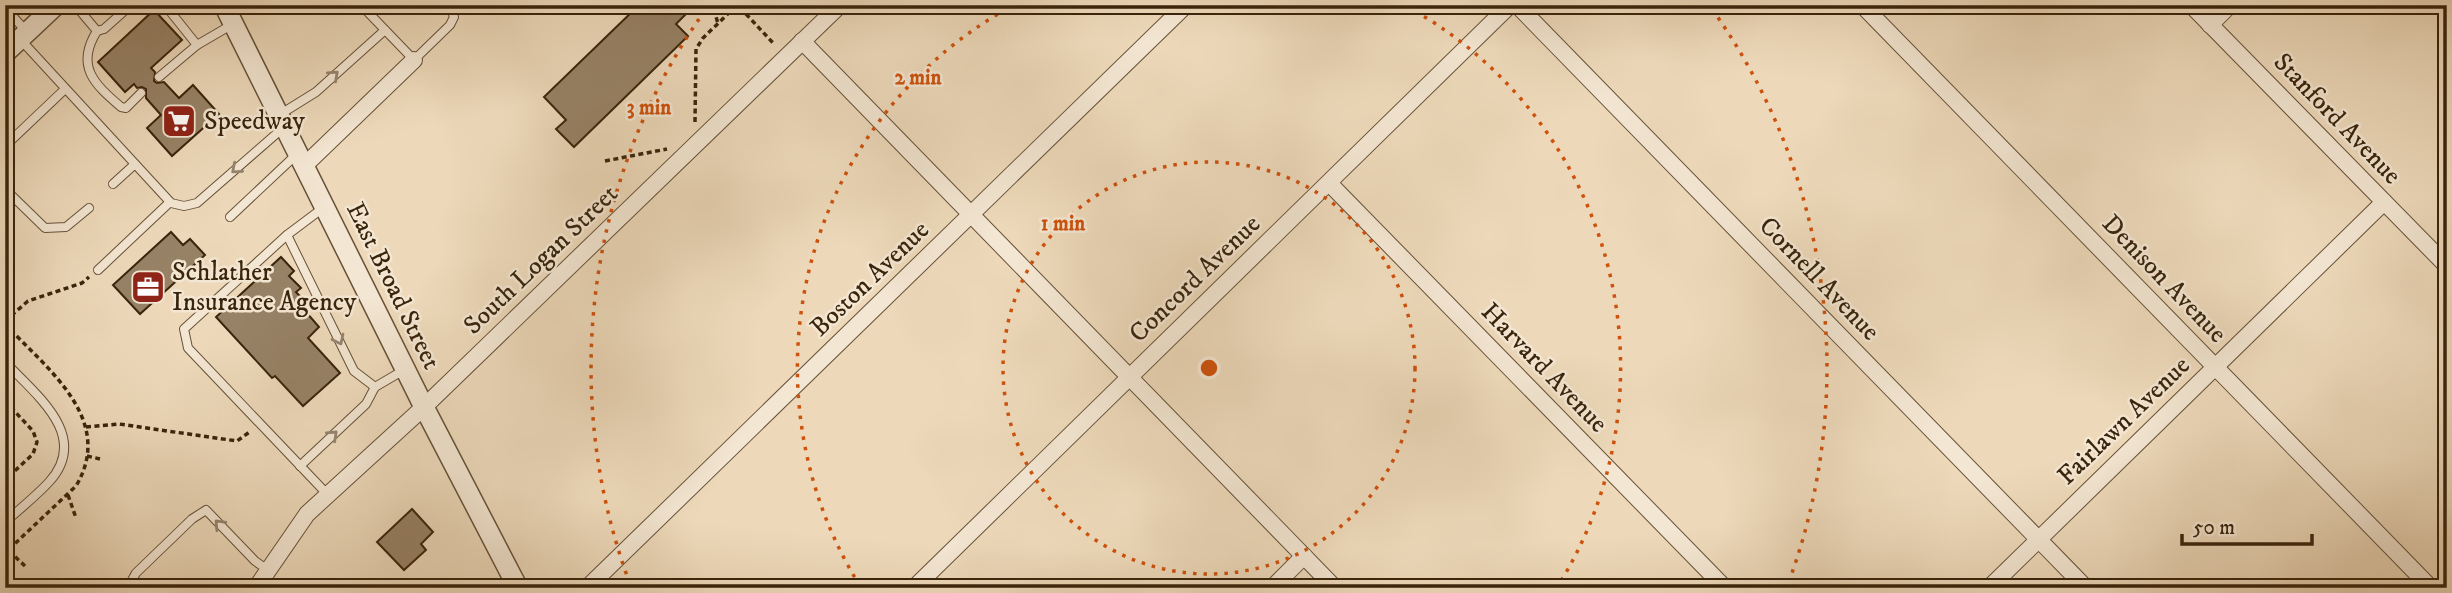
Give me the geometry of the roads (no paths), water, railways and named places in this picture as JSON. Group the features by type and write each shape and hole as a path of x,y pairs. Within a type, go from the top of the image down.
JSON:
{"street":[{"path":"5,53 56,5"},
{"name":"East Broad Street","path":"224,5 424,407 518,588"},
{"name":"South Logan Street","path":"256,588 307,514 424,407 840,5"},
{"name":"Boston Avenue","path":"587,588 1186,5"},
{"name":"Concord Avenue","path":"914,588 1510,5"},
{"name":"Cornell Avenue","path":"1517,5 2086,588"},
{"name":"Denison Avenue","path":"1862,5 2431,588"},
{"name":"Stanford Avenue","path":"2191,5 2447,266"},
{"path":"2210,25 2230,5"},
{"path":"802,41 1335,588"},
{"path":"301,159 414,60"},
{"name":"Harvard Avenue","path":"1329,183 1725,588"},
{"name":"Fairlawn Avenue","path":"1989,588 2384,202"},
{"path":"1272,588 1304,556"}],"lane":[{"path":"79,5 81,12 97,31"},
{"path":"131,5 104,29 97,31 87,50 86,64 95,79 121,107 126,108 141,93"},
{"path":"165,5 197,45"},
{"path":"361,5 414,60 450,25 454,17 450,5"},
{"path":"5,8 65,89 170,202 184,206 197,203 282,121 385,30"},
{"path":"159,77 197,45 233,24"},
{"path":"5,146 65,89"},
{"path":"230,217 301,159"},
{"path":"113,184 135,164"},
{"path":"5,189 45,228 66,227 89,208"},
{"path":"98,270 170,202"},
{"path":"325,206 287,235 184,329 188,348 328,495"},
{"path":"287,235 354,371 375,387"},
{"path":"5,362 54,416 63,431 66,446 61,463 50,480 5,522"},
{"path":"300,466 366,404 375,387 405,369"},
{"path":"132,586 136,573 192,519 206,510 255,561 268,570"}],"place":[{"name":"Speedway","path":"179,121"},
{"name":"Schlather Insurance Agency","path":"148,287"}]}
